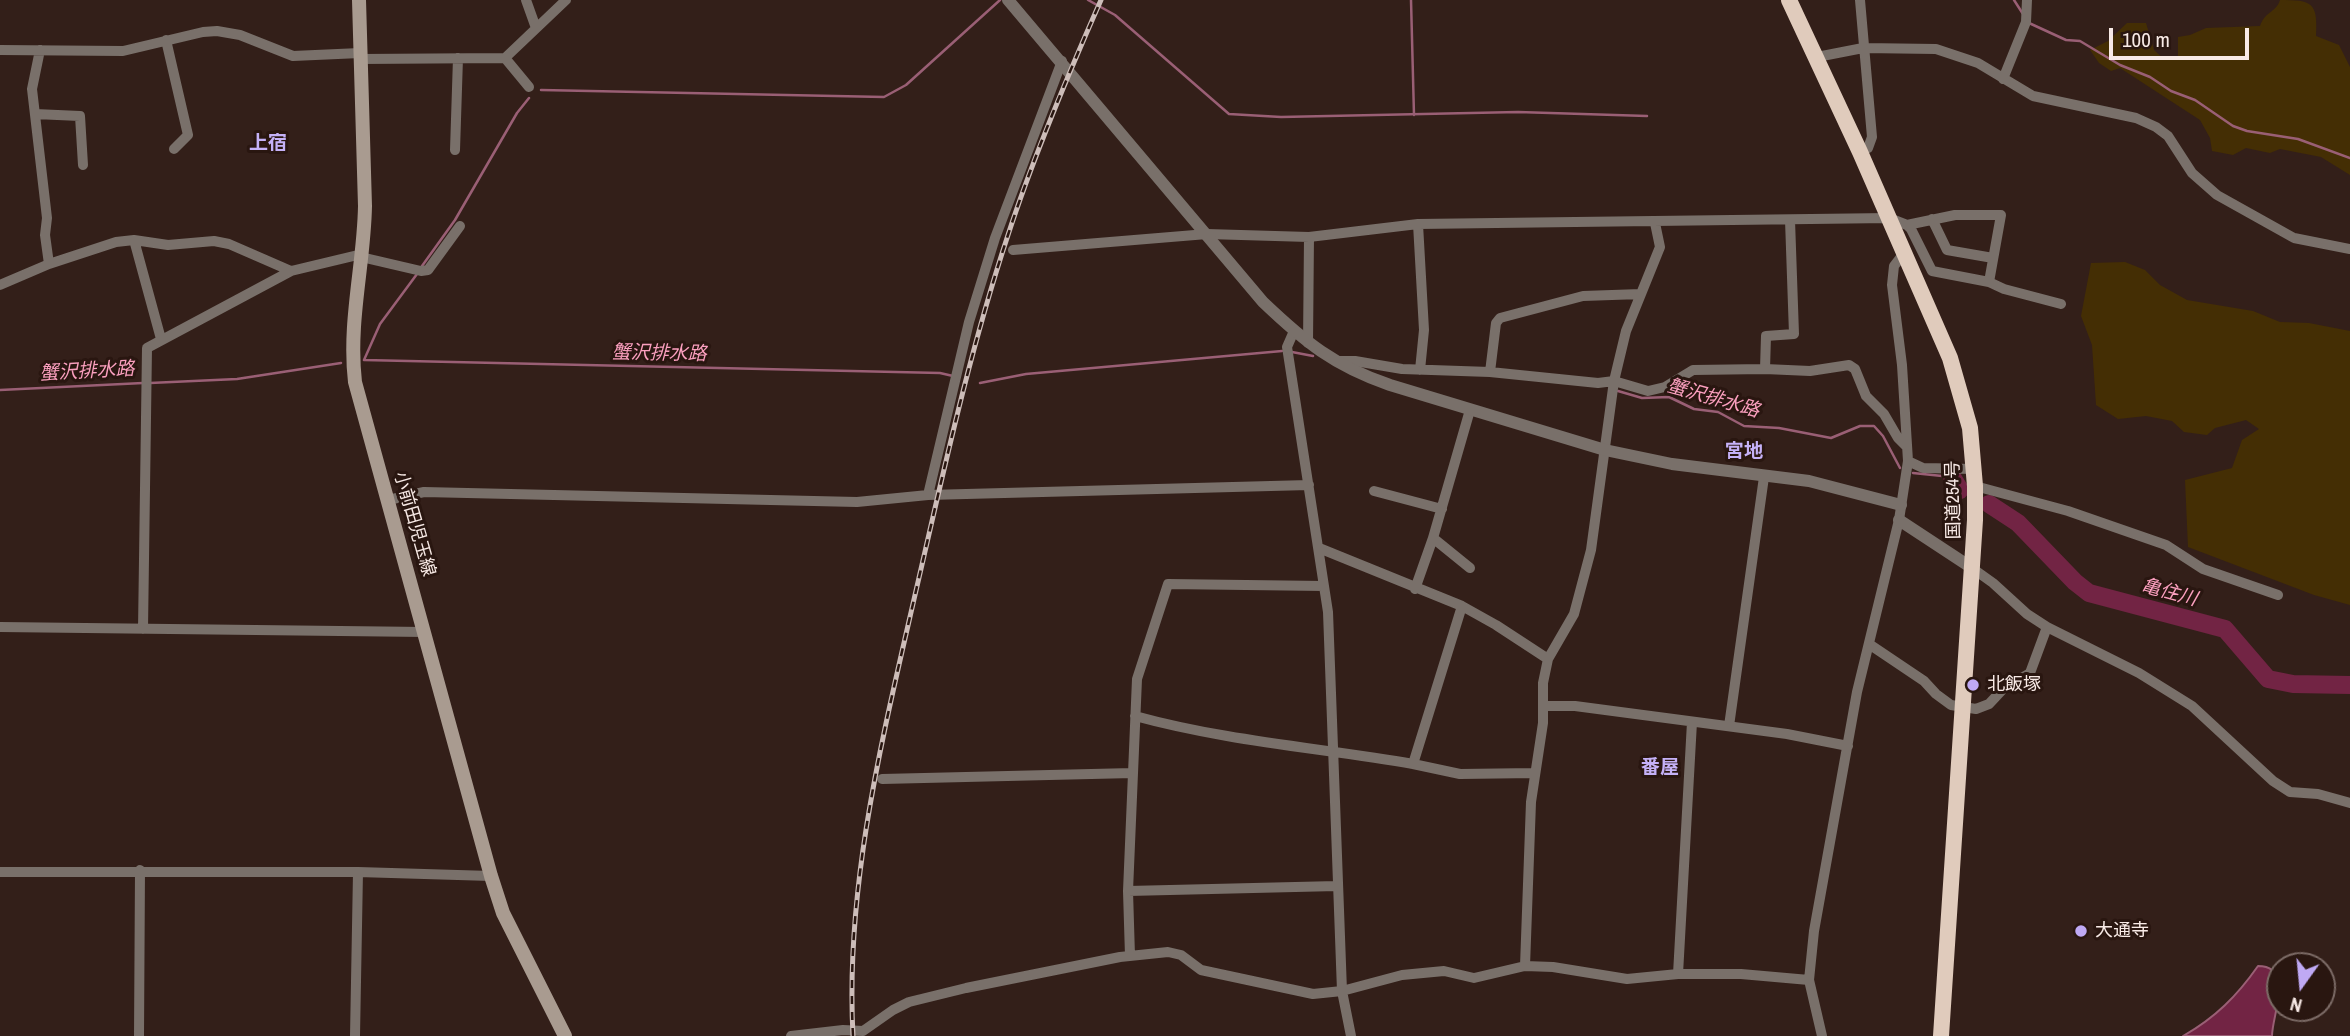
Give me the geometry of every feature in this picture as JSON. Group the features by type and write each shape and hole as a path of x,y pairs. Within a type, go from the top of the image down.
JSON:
{"highway":[{"name":"国道254号","path":"1789,0 1951,358 1970,428 1975,477 1972,568 1941,1036"}],"main road":[{"name":"小前田児玉線","path":"359,0 365,206 362,256 354,310 352,356 355,382 491,876 503,913 565,1036"}],"street":[{"path":"526,0 536,28"},
{"path":"0,50 123,51 217,31 240,35 293,56 505,58 566,0"},
{"path":"1008,0 1263,302 1308,344 1335,361 1369,378 1605,450 1651,460 1809,481 1901,505"},
{"path":"1860,0 1872,137 1868,148 1860,152"},
{"path":"2003,79 2026,22 2027,0"},
{"path":"166,40 188,135 174,149"},
{"path":"1817,57 1863,48 1936,50 1967,59 2034,96 2136,118 2168,136 2192,173 2217,195 2294,238 2350,249"},
{"path":"40,50 32,89 47,218 45,234 49,264"},
{"path":"455,150 458,58"},
{"path":"505,58 529,88"},
{"path":"928,495 969,321 995,238 1062,61"},
{"path":"35,114 80,116 83,165"},
{"path":"1013,250 1207,234 1309,237 1418,224 1889,218 1907,225 1955,215 2001,215 1989,282"},
{"path":"1932,219 1947,250 1993,258"},
{"path":"1765,369 1766,336 1794,334 1790,220"},
{"path":"1525,966 1531,802 1543,706 1543,683 1548,659 1574,614 1591,550 1614,381 1626,331 1660,247 1655,223"},
{"path":"1418,224 1424,330 1420,370"},
{"path":"1907,225 1932,271 1989,282 2061,304"},
{"path":"143,629 146,348 291,271 362,256 421,271 428,270 460,226"},
{"path":"1308,344 1309,237"},
{"path":"0,285 49,264 116,242 134,240 168,245 214,241 229,244 291,271"},
{"path":"134,240 160,339"},
{"path":"1822,1036 1809,979 1814,931 1857,692 1899,520 1908,461 1902,365 1892,285 1894,266 1904,253"},
{"path":"1490,372 1496,323 1500,318 1583,296 1641,294"},
{"path":"1294,331 1287,347 1328,612 1342,990 1351,1036"},
{"path":"1335,361 1598,383 1614,381 1648,390 1665,387 1693,370 1810,371 1849,365 1855,369 1866,396 1884,414 1898,438 1908,447"},
{"path":"1415,589 1442,509 1470,410"},
{"path":"1908,461 1923,468 1975,477 2166,545 2203,569 2278,596"},
{"path":"1729,726 1764,477"},
{"path":"387,500 424,492 857,502 928,495 1309,485"},
{"path":"1374,491 1442,509"},
{"path":"1899,520 1993,583 2027,614 2047,627 2139,673 2192,706 2273,781 2290,792 2318,794 2350,803"},
{"path":"1433,538 1471,568"},
{"path":"1319,548 1462,606 1548,659"},
{"path":"1130,956 1128,891 1137,679 1168,584 1324,586"},
{"path":"1413,764 1462,606"},
{"path":"0,627 425,632"},
{"path":"1869,644 1924,681 1951,705 1983,708 2003,689 2030,673 2047,627"},
{"path":"1543,706 1574,705 1729,726 1848,746"},
{"path":"1135,716 1175,727 1284,747 1332,750 1460,774 1535,773"},
{"path":"1678,974 1692,722"},
{"path":"882,779 1132,773"},
{"path":"0,872 140,870 491,876"},
{"path":"139,1036 140,870"},
{"path":"355,1036 358,872"},
{"path":"1128,891 1337,886"},
{"path":"790,1036 863,1031 893,1010 920,999 1130,956 1168,952 1181,955 1201,970 1313,994 1342,990 1402,975 1444,971 1474,978 1525,966 1553,967 1627,979 1678,974 1741,974 1809,979"}],"shaded area":[{"path":"2280,0 2306,2 2311,5 2316,16 2316,36 2339,45 2350,67 2350,175 2321,157 2280,149 2270,153 2246,148 2233,155 2212,151 2210,138 2200,120 2120,68 2111,71 2099,63 2090,50 2108,41 2127,23 2146,23 2154,50 2164,59 2178,56 2178,37 2206,28 2260,26"},
{"path":"2125,262 2145,270 2160,285 2187,300 2253,311 2280,322 2309,323 2350,331 2350,605 2314,595 2188,547 2185,480 2232,468 2242,440 2259,429 2246,420 2215,428 2207,435 2184,432 2172,421 2146,416 2118,419 2096,405 2092,345 2081,316 2091,263"},
{"path":"2258,966 2266,967 2266,1022 2274,1022 2272,1036 2183,1036 2225,1006"}],"waterway":[{"path":"541,90 884,97 906,85 1000,0"},
{"path":"1088,0 1115,15 1229,114 1281,117 1518,112 1647,116"},
{"path":"1411,0 1414,115"},
{"path":"2014,0 2023,14"},
{"path":"2029,23 2066,40 2080,41 2120,65 2195,100 2233,126 2247,131 2298,139 2350,158"},
{"path":"422,266 455,220 517,113 529,98"},
{"name":"蟹沢排水路","path":"417,274 380,324 364,360 940,373 953,376"},
{"name":"蟹沢排水路","path":"980,383 1026,374 1282,351"},
{"name":"蟹沢排水路","path":"1292,352 1313,356"},
{"name":"蟹沢排水路","path":"150,383 237,379 341,363"},
{"name":"蟹沢排水路","path":"0,390 143,383"},
{"name":"蟹沢排水路","path":"1618,391 1642,398 1669,397 1694,409 1718,412 1744,426 1779,428 1831,438 1860,426 1874,426 1883,436 1900,468"},
{"name":"蟹沢排水路","path":"1913,473 1952,477"},
{"name":"亀住川","path":"1952,477 1960,490"},
{"name":"亀住川","path":"1989,504 2018,523 2089,593 2225,629 2268,679 2293,684 2350,685"}],"railway":[{"path":"853,1036 852,980 860,869 890,704 946,459 981,324 1018,205 1051,116 1101,0"}],"place":[{"name":"北飯塚","path":"1973,685"},
{"name":"大通寺","path":"2081,931"}],"district":[{"name":"上宿","path":"268,144"},
{"name":"宮地","path":"1744,452"},
{"name":"番屋","path":"1660,768"}]}
